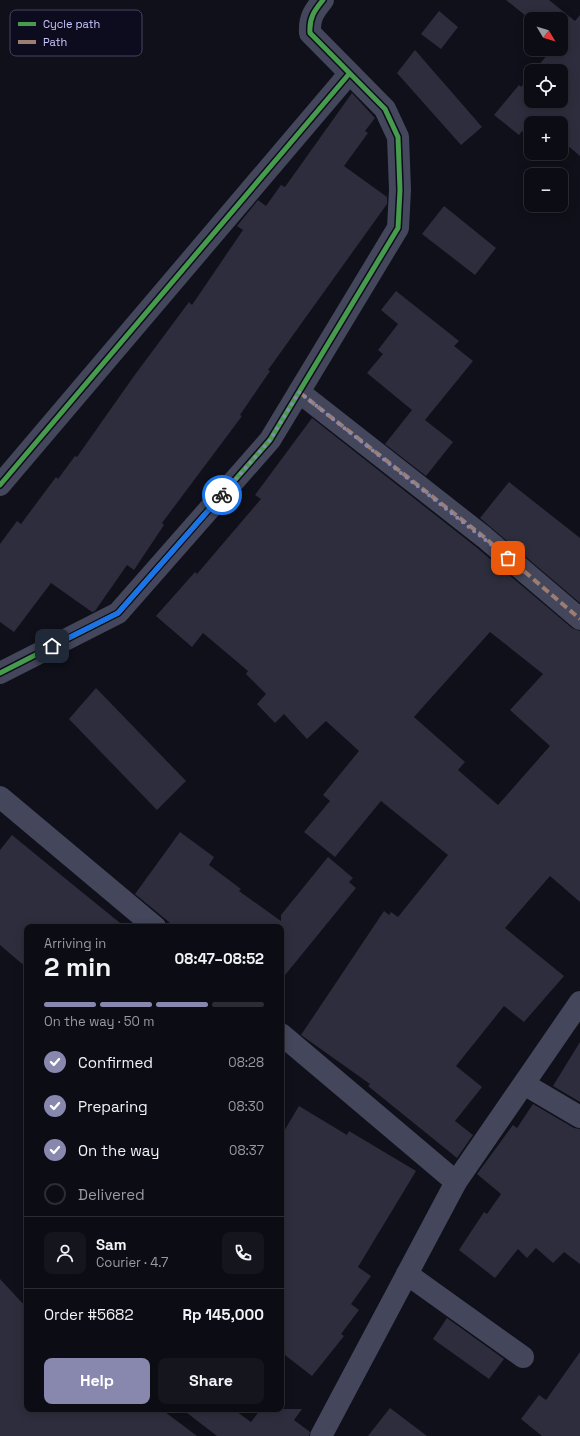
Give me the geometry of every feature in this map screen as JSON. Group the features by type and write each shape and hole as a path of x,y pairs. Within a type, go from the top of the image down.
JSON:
{"street":[{"path":"0,673 118,613 270,440 398,228 400,190 398,137 385,108 349,74 310,33 309,22 311,14 323,0"},
{"path":"0,485 349,74"},
{"path":"299,392 484,537 580,619"},
{"path":"0,797 151,924"},
{"path":"321,1436 456,1182 580,1002"},
{"path":"284,1037 456,1182"},
{"path":"524,1084 580,1117"},
{"path":"407,1274 523,1357"}],"building":[{"path":"506,0 549,0 564,12 524,12 524,14"},
{"path":"439,11 458,27 441,49 421,34"},
{"path":"568,15 575,21 580,15 580,156 568,146 568,116 524,116 524,133 522,131 519,135 494,115 519,85 521,87 524,83 524,108 568,108 568,64 540,64 546,56 568,56"},
{"path":"415,50 482,127 461,145 397,73"},
{"path":"352,93 375,118 365,131 368,133 344,166 387,197 387,204 268,370 270,371 240,415 242,416 162,523 164,525 134,570 127,565 95,611 92,612 51,583 14,632 0,622 0,544 17,521 21,524 56,477 58,479 75,456 77,457 134,376 189,302 192,305 243,230 237,226 258,200 266,206 281,185 285,187"},
{"path":"444,206 496,248 475,275 422,234"},
{"path":"396,291 459,341 454,346 473,361 425,420 453,442 426,476 385,444 412,410 367,373 383,354 378,350 398,324 381,310"},
{"path":"312,418 476,547 572,628 580,631 580,902 550,876 505,928 564,976 524,1022 504,1006 456,1066 482,1087 455,1121 473,1135 457,1158 368,1086 370,1084 301,1035 384,911 389,915 391,912 398,917 448,855 381,801 335,857 304,832 330,801 323,795 359,751 326,721 307,739 284,714 275,723 257,704 266,694 246,674 248,671 203,633 192,647 156,616 195,572 197,574 261,499 255,495","holes":["490,632 543,674 510,710 550,746 498,805 458,770 465,762 414,717"]},
{"path":"509,482 580,538 580,603 480,518"},
{"path":"96,688 186,781 157,810 69,719"},
{"path":"180,832 214,857 209,865 241,889 239,891 281,921 281,915 328,857 353,878 349,882 356,888 284,976 284,924 171,924 135,894"},
{"path":"12,835 121,924 24,924 24,965 0,945 0,850"},
{"path":"580,1042 580,1102 553,1086"},
{"path":"533,1104 574,1128 580,1129 580,1264 564,1252 553,1263 536,1248 527,1258 518,1249 495,1278 459,1250 484,1212 487,1214 501,1194 477,1174 513,1125 517,1128"},
{"path":"299,1106 347,1135 349,1131 416,1171 358,1267 371,1276 351,1304 359,1310 341,1334 344,1336 312,1376 284,1354 284,1131"},
{"path":"0,1279 24,1305 24,1412 165,1412 197,1436 0,1436"},
{"path":"447,1318 504,1359 489,1379 433,1339"},
{"path":"580,1352 580,1436 542,1436 521,1419 539,1395 546,1400"},
{"path":"390,1408 427,1436 368,1436"},
{"path":"284,1409 302,1409 294,1420 310,1432 309,1436 217,1436 186,1412 237,1412 251,1422 259,1412 284,1412"}],"marked path":[{"path":"299,392 484,537 580,619"}],"cycle path":[{"path":"0,673 118,613 270,440 398,228 400,190 398,137 385,109 310,33 310,23 313,15 323,0"},
{"path":"0,485 349,74"}],"way so far":[{"path":"222,495 270,440 299,392 484,537 508,558"}],"route":[{"path":"52,646 118,613 222,495"}]}
